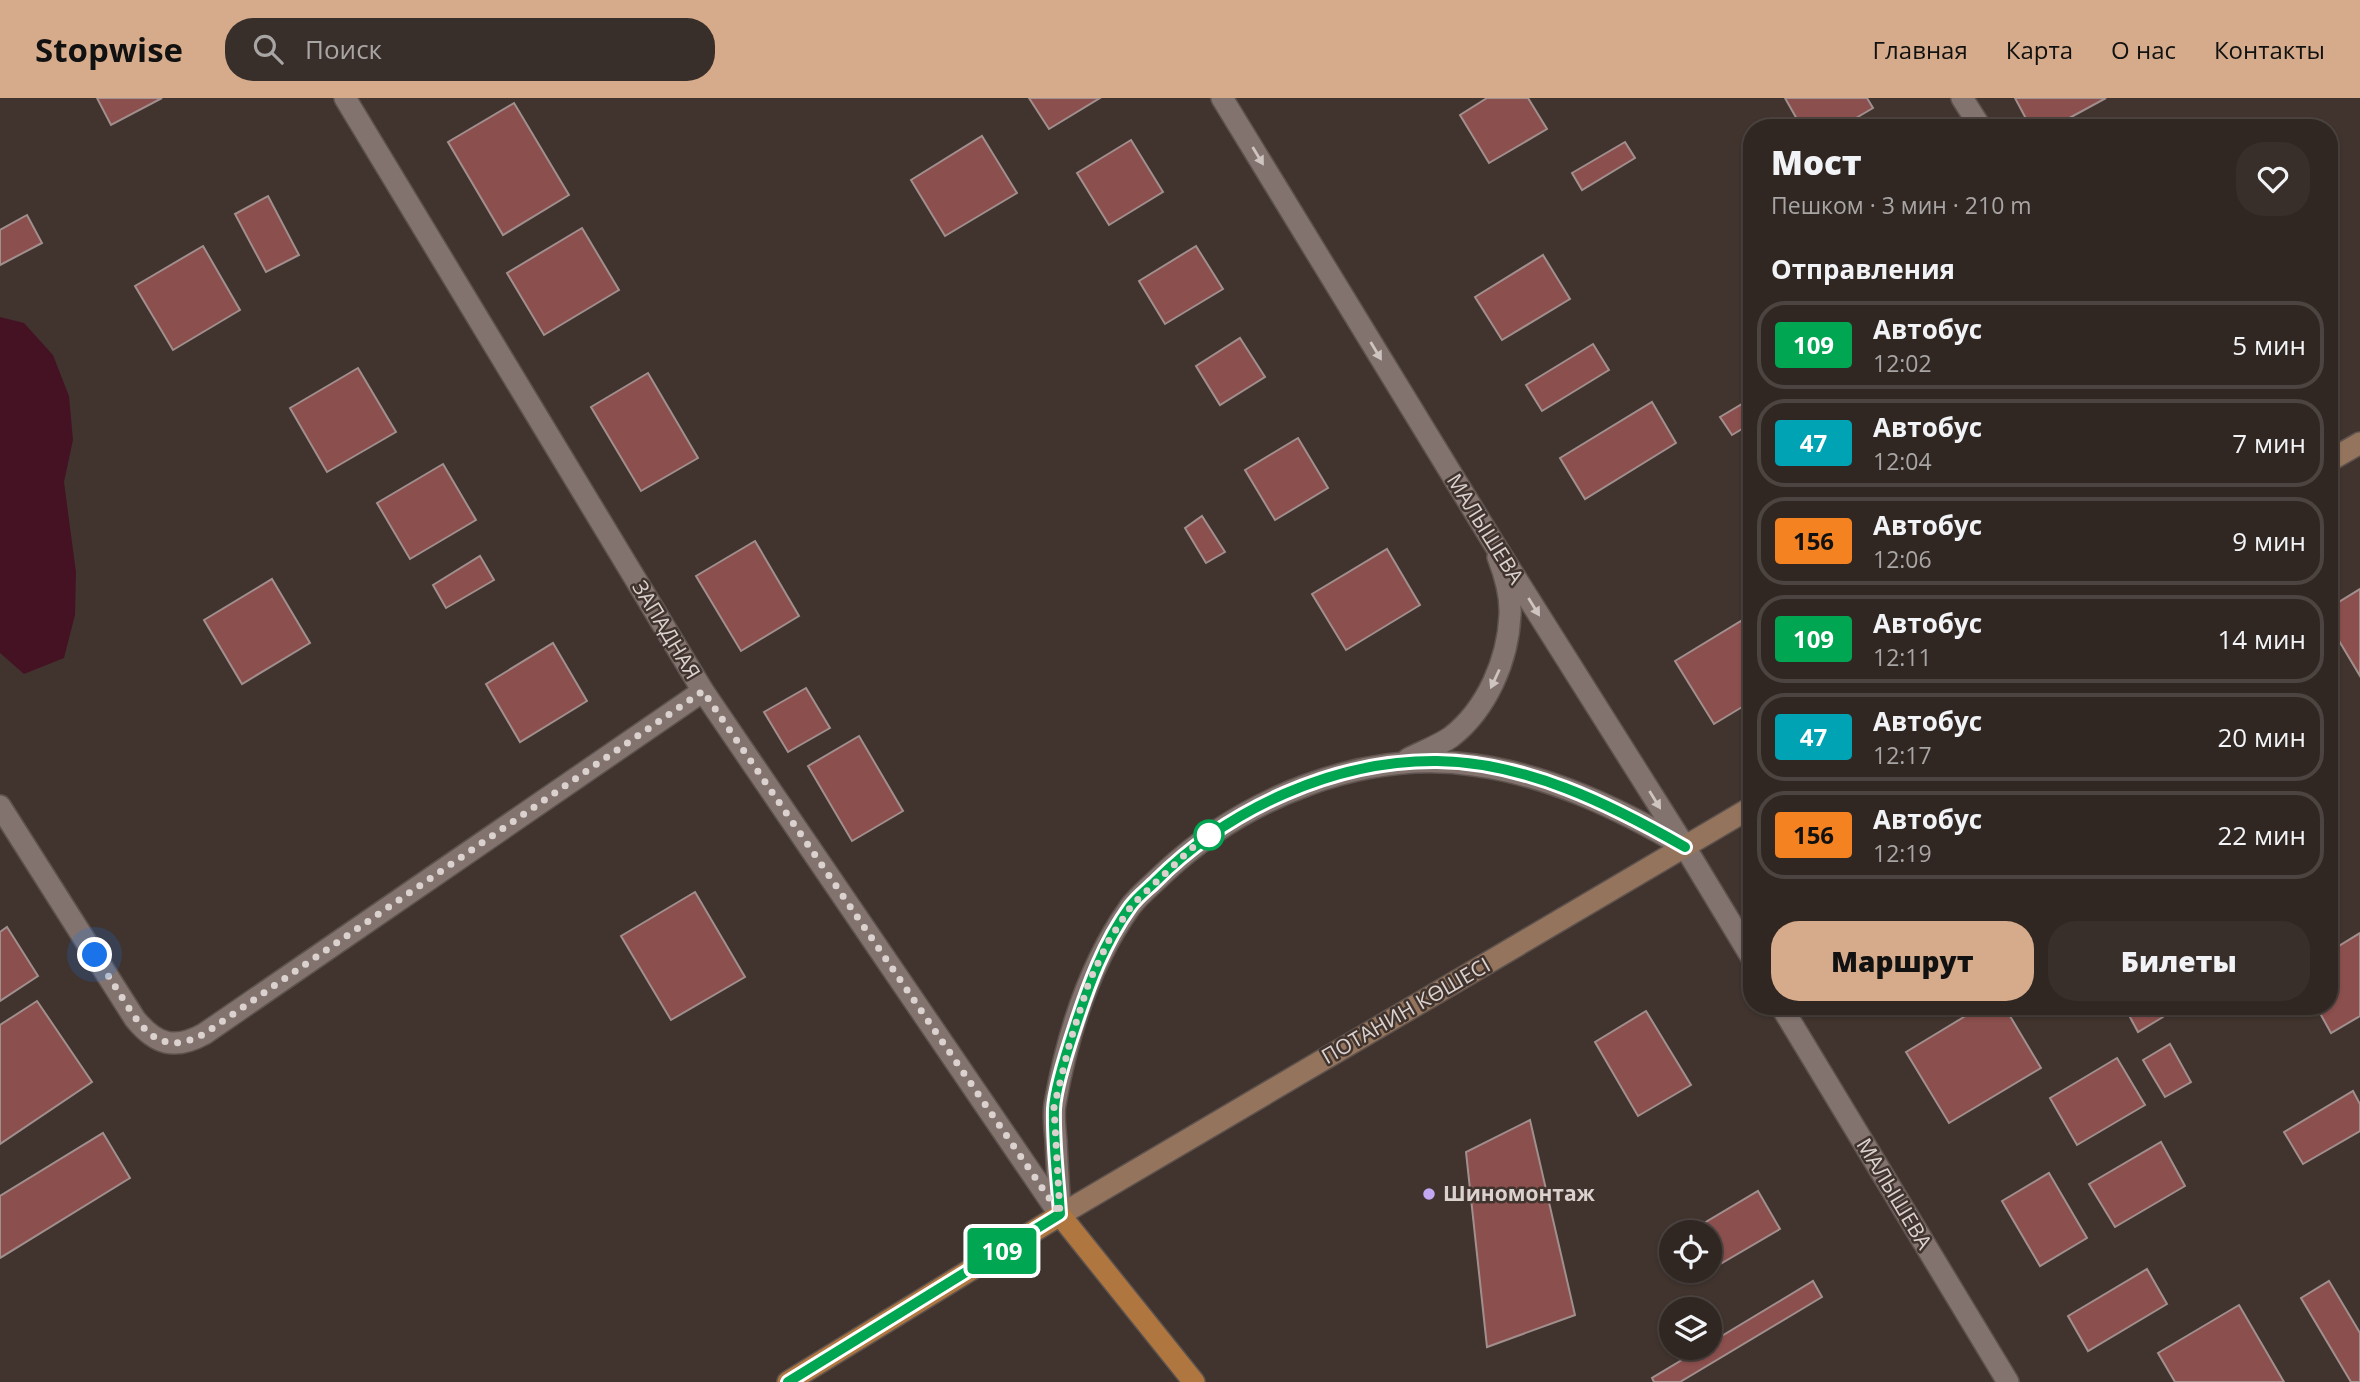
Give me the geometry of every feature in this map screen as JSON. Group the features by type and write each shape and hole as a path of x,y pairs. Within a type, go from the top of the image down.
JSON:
{"highway":[{"path":"788,1382 1060,1214 1195,1382"}],"main road":[{"path":"2338,456 2360,443"},
{"name":"ПОТАНИН КӨШЕСІ","path":"1060,1214 1743,812"}],"street":[{"name":"ЗАПАДНАЯ","path":"345,98 703,691 1060,1214"},
{"name":"МАЛЫШЕВА","path":"1223,98 1493,542 1743,943"},
{"path":"1962,98 1975,119"},
{"path":"1400,763 1450,737 1479,707 1498,674 1510,614 1507,582 1493,542"},
{"path":"0,806 135,1019 147,1034 166,1043 187,1043 703,691"},
{"path":"1060,1214 1054,1107 1070,1042 1089,982 1109,940 1132,905 1192,848 1222,827 1291,791 1329,779 1400,763 1437,761 1473,764 1541,780 1600,803 1685,847"},
{"name":"МАЛЫШЕВА","path":"1786,1015 2008,1382"}],"shaded area":[{"path":"0,317 24,323 53,355 69,396 73,440 64,482 76,572 75,615 64,658 24,674 0,653"}],"building":[{"path":"97,98 162,98 111,125"},
{"path":"1029,98 1100,98 1049,129"},
{"path":"1487,98 1528,98 1547,129 1489,163 1460,115"},
{"path":"1785,98 1867,98 1873,108 1854,119 1797,119"},
{"path":"2015,98 2106,98 2068,119 2026,119"},
{"path":"514,103 569,195 503,235 448,142"},
{"path":"982,136 1017,193 945,236 911,180"},
{"path":"1131,140 1163,192 1109,225 1077,173"},
{"path":"1625,142 1635,158 1582,190 1572,173"},
{"path":"268,196 299,255 266,272 235,214"},
{"path":"27,215 42,243 0,265 0,230"},
{"path":"582,228 619,290 544,335 507,273"},
{"path":"203,246 240,310 173,350 135,286"},
{"path":"1196,246 1223,289 1165,324 1139,281"},
{"path":"1543,255 1570,299 1502,340 1475,297"},
{"path":"1240,338 1265,377 1220,405 1196,366"},
{"path":"1593,344 1609,370 1542,411 1526,385"},
{"path":"358,368 396,432 327,472 290,408"},
{"path":"648,373 698,458 641,491 591,407"},
{"path":"1652,402 1676,443 1585,499 1560,458"},
{"path":"1743,403 1743,428 1732,435 1720,417"},
{"path":"1298,438 1328,488 1275,520 1245,470"},
{"path":"443,464 476,520 410,559 377,503"},
{"path":"1202,516 1225,552 1206,563 1185,528"},
{"path":"755,541 799,616 741,651 696,576"},
{"path":"1387,549 1420,605 1346,650 1312,594"},
{"path":"480,556 494,580 446,608 433,585"},
{"path":"272,579 310,643 242,684 204,620"},
{"path":"2360,589 2360,676 2338,639 2338,602"},
{"path":"1741,621 1743,706 1714,724 1675,661"},
{"path":"553,643 587,701 520,742 486,684"},
{"path":"806,688 830,728 788,752 764,712"},
{"path":"859,736 903,811 852,841 808,766"},
{"path":"695,892 745,977 671,1020 621,936"},
{"path":"7,927 38,976 0,1001 0,932"},
{"path":"2360,933 2360,1016 2331,1033 2321,1015 2338,1015 2338,946"},
{"path":"37,1001 92,1082 0,1144 0,1025"},
{"path":"1646,1011 1691,1085 1638,1116 1595,1042"},
{"path":"1967,1015 2009,1015 2041,1068 1949,1123 1906,1052"},
{"path":"2129,1015 2162,1015 2163,1017 2138,1032"},
{"path":"2170,1044 2191,1082 2165,1097 2143,1060"},
{"path":"2117,1058 2145,1105 2077,1145 2050,1098"},
{"path":"2353,1091 2360,1104 2360,1131 2303,1164 2284,1132"},
{"path":"1530,1120 1575,1315 1487,1347 1466,1152"},
{"path":"103,1133 130,1178 0,1258 0,1196"},
{"path":"2161,1142 2185,1186 2115,1227 2089,1184"},
{"path":"2049,1173 2087,1238 2040,1266 2002,1201"},
{"path":"1758,1191 1780,1229 1722,1263 1722,1220 1709,1220"},
{"path":"2147,1269 2167,1304 2088,1351 2068,1316"},
{"path":"1813,1281 1822,1297 1722,1357 1722,1336"},
{"path":"2329,1281 2360,1333 2360,1382 2351,1382 2301,1298"},
{"path":"2239,1305 2284,1382 2175,1382 2158,1353"},
{"path":"1682,1360 1717,1360 1680,1382 1654,1382 1652,1378"}],"bus line":[{"name":"109","path":"788,1382 1060,1214 1054,1107 1070,1042 1089,982 1109,940 1132,905 1192,848 1222,827 1291,791 1329,779 1400,763 1437,761 1473,764 1541,780 1600,803 1685,847"}],"place":[{"name":"Шиномонтаж","path":"1429,1194"}],"route":[{"path":"95,955 147,1034 166,1043 187,1043 204,1034 703,691 1060,1214 1054,1107 1070,1042 1089,982 1109,940 1132,905 1209,835"}]}
